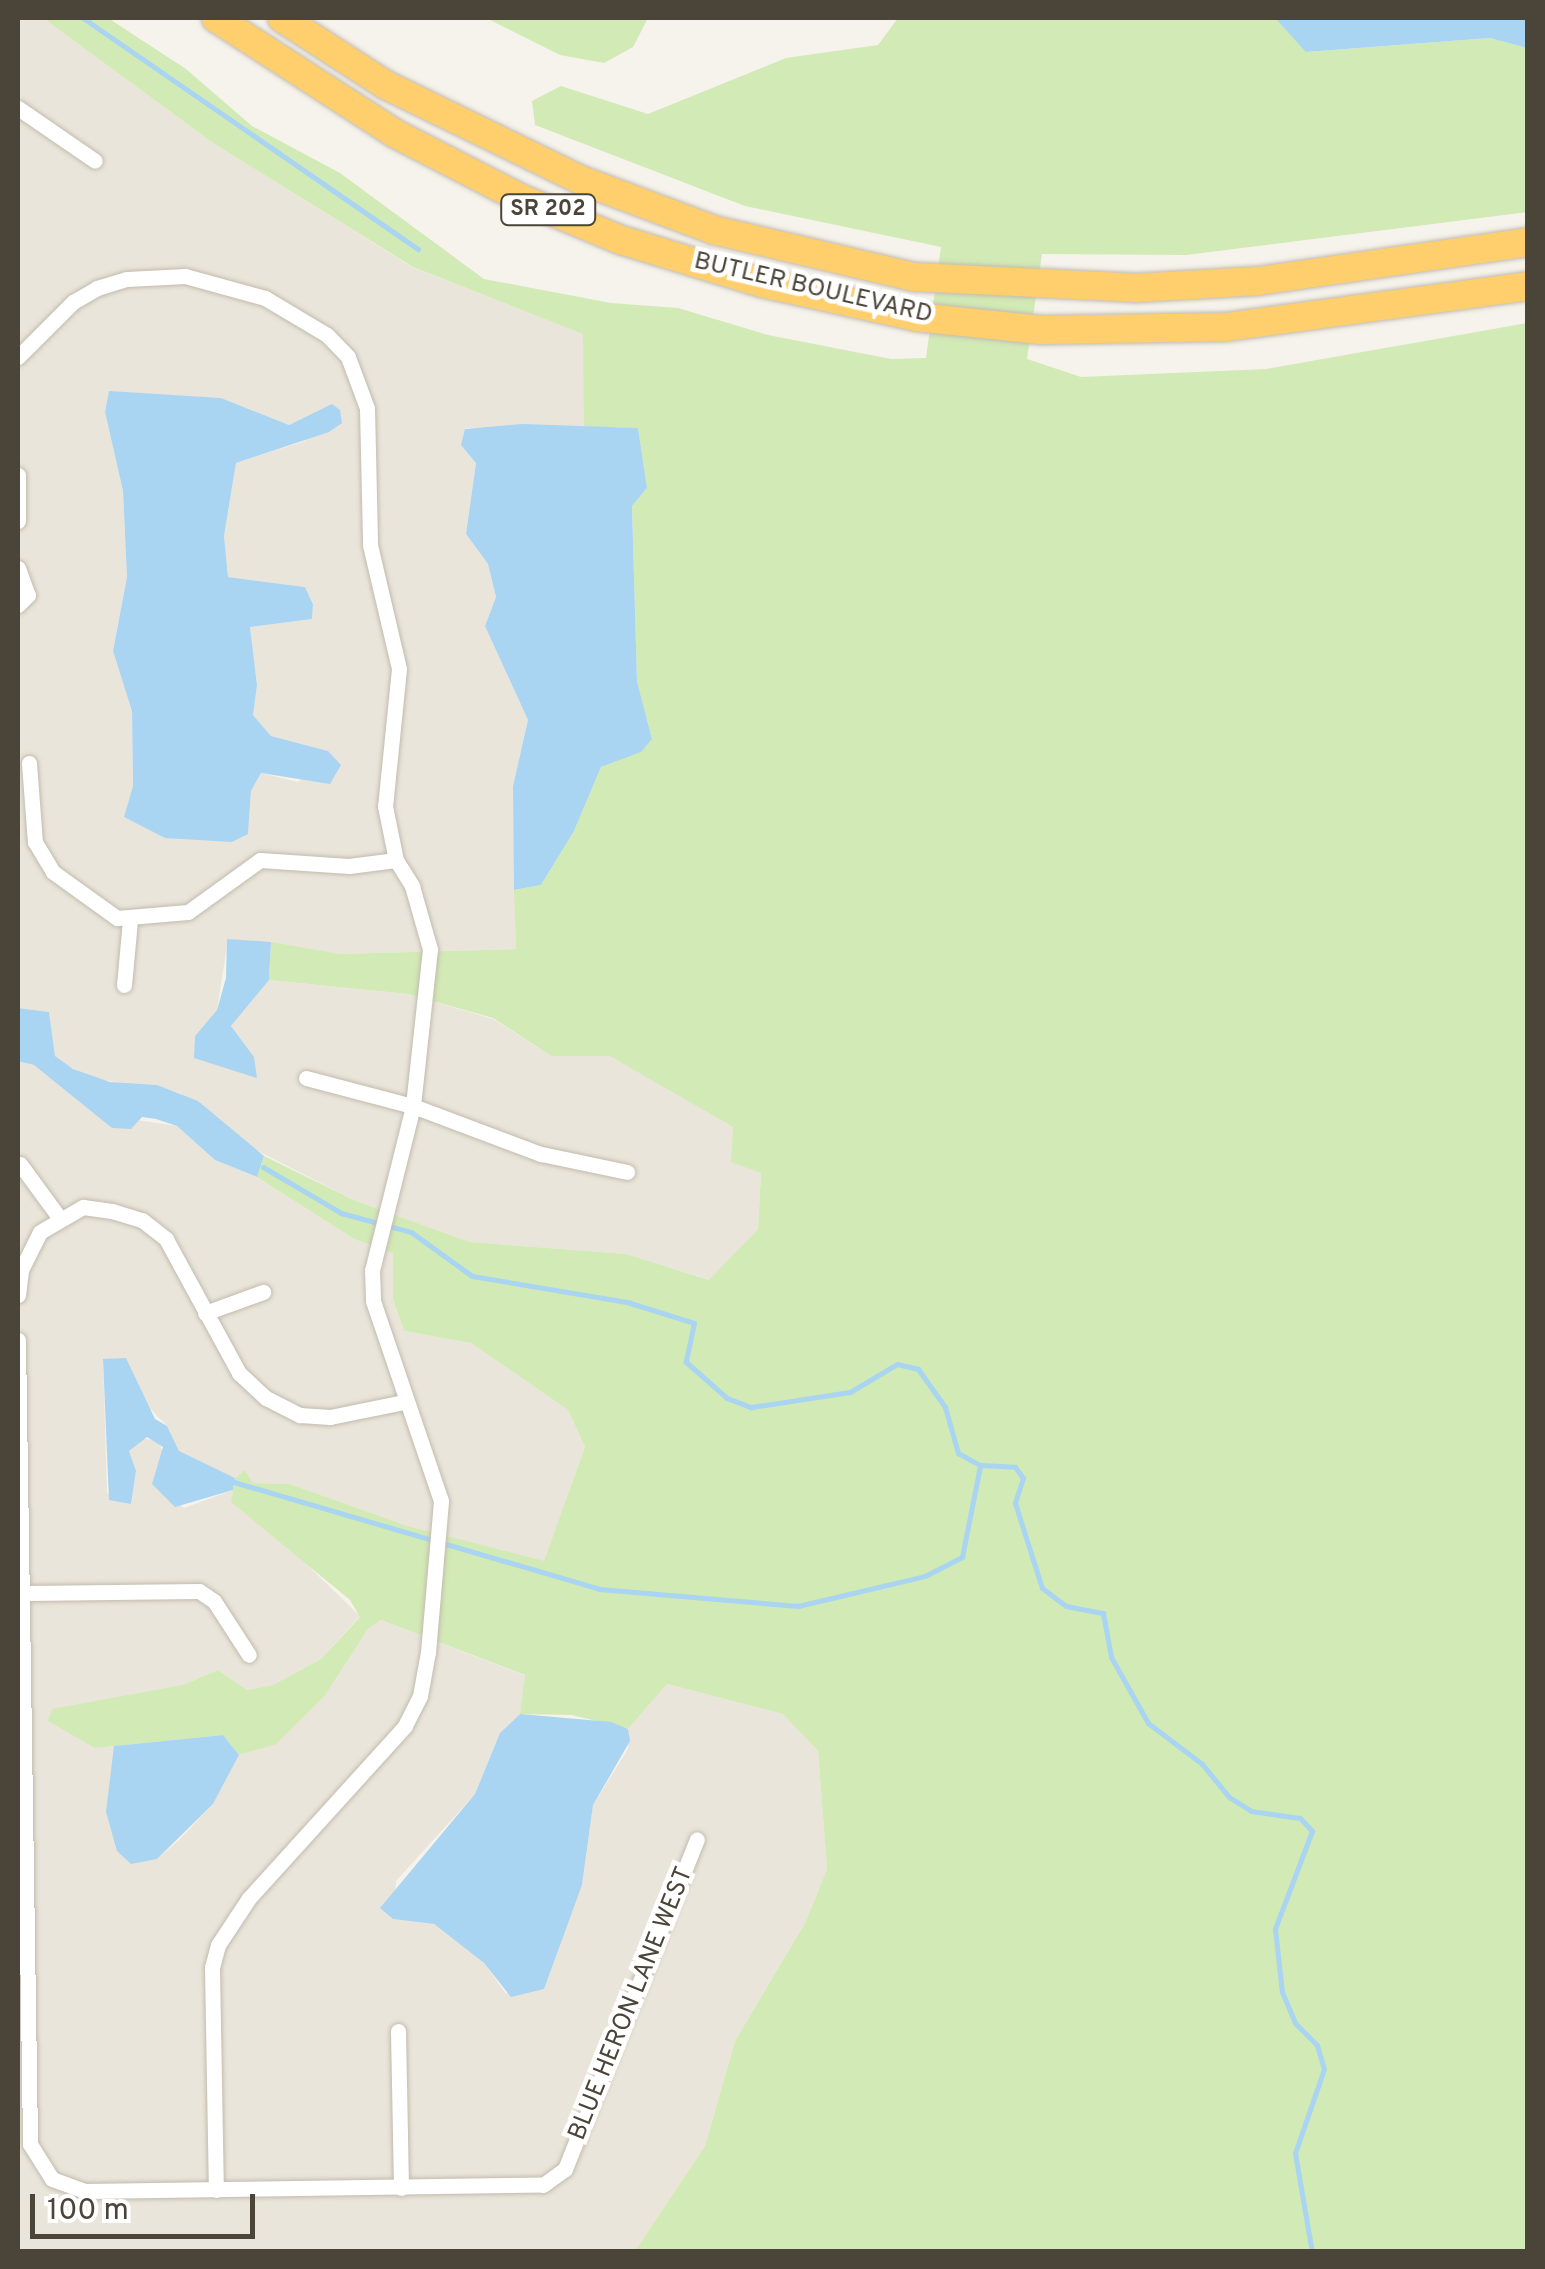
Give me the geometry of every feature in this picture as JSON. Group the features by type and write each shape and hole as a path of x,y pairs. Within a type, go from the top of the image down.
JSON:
{"highway":[{"name":"BUTLER BOULEVARD","path":"216,18 396,134 522,199 621,240 762,282 916,317 1042,330 1226,327 1528,286"},
{"name":"BUTLER BOULEVARD","path":"286,18 404,94 581,180 714,230 914,276 1054,286 1258,281 1528,242"}],"street":[{"path":"18,108 96,162"},
{"path":"18,357 72,302 97,288 127,278 185,276 265,298 316,328 348,356 367,408 370,546 399,669 385,806 396,860 412,886 430,949 413,1106 376,1240 373,1302 404,1402 438,1488 444,1523 420,1696 405,1726 249,1898 218,1945 212,1967 216,2190"},
{"path":"18,475 18,522"},
{"path":"18,568 28,594 18,605"},
{"path":"28,763 35,842 54,872 96,908 130,920 188,912 260,860 350,866 396,860"},
{"path":"18,847 35,842"},
{"path":"124,984 130,920"},
{"path":"306,1078 413,1106 542,1154 627,1172"},
{"path":"20,1164 58,1216"},
{"path":"18,1295 30,1248 58,1216 83,1208 142,1220 181,1260 239,1373 266,1398 300,1415 344,1416 404,1402"},
{"path":"206,1313 263,1292"},
{"path":"18,1340 26,1593 30,2144 46,2171 67,2188 401,2188 398,2031"},
{"path":"26,1593 199,1591 214,1600 250,1655"},
{"name":"BLUE HERON LANE WEST","path":"401,2188 543,2185 565,2170 698,1839"}],"shaded area":[{"path":"18,18 43,18 213,143 412,267 584,334 584,427 465,428 476,463 466,534 488,564 496,597 485,626 528,720 513,786 516,949 340,954 228,939 217,1010 195,1036 254,1057 231,1026 269,980 408,994 493,1019 551,1056 610,1055 733,1127 761,1172 758,1229 710,1280 627,1254 470,1242 356,1201 244,1144 180,1093 92,1078 62,1063 55,1056 49,1012 18,1008","holes":["109,392 221,398 289,425 333,404 305,441 236,463 224,536 228,577 305,587 313,603 312,619 250,627 257,685 253,715 271,736 328,751 298,782 261,773 251,791 248,834 232,842 125,817 133,786 132,710 113,651 127,577 123,491 105,412"]},
{"path":"18,1061 34,1065 96,1114 177,1126 215,1160 257,1177 354,1239 393,1253 393,1299 404,1331 471,1343 568,1410 585,1447 544,1562 408,1526 290,1484 253,1483 245,1470 235,1478 179,1452 167,1426 103,1359 107,1493 131,1504 136,1472 129,1451 138,1438 156,1440 163,1451 155,1487 184,1508 233,1490 232,1502 268,1527 360,1616 321,1659 273,1685 247,1690 218,1670 183,1685 95,1748 114,1746 117,1851 131,1863 157,1859 180,1839 213,1804 239,1755 276,1743 324,1697 368,1629 381,1620 526,1676 520,1714 500,1733 475,1794 396,1881 393,1919 434,1924 484,1963 506,1994 582,1885 593,1805 628,1749 628,1729 667,1684 783,1714 818,1751 827,1869 805,1923 735,2041 705,2146 635,2251 18,2251"}],"green space":[{"path":"43,18 108,18 186,69 252,126 340,173 484,279 611,303 678,308 768,335 891,359 926,358 941,247 745,206 535,125 532,101 561,86 648,114 786,58 878,45 898,18 1275,18 1307,52 1490,38 1527,48 1527,212 1186,255 1042,254 1027,359 1081,377 1266,369 1527,323 1527,2251 635,2251 705,2146 735,2041 805,1923 827,1869 818,1751 783,1714 667,1684 628,1729 572,1715 520,1714 525,1675 381,1620 368,1629 324,1697 276,1744 239,1755 223,1735 95,1748 48,1721 52,1709 183,1685 218,1670 247,1690 273,1685 321,1659 360,1617 350,1600 231,1502 235,1478 245,1470 253,1483 290,1484 408,1526 544,1561 585,1447 568,1410 471,1343 404,1331 393,1299 393,1253 354,1239 257,1177 264,1156 356,1201 470,1242 627,1254 709,1280 758,1229 761,1173 731,1162 733,1127 610,1056 551,1056 493,1018 408,994 269,980 271,942 340,954 516,949 514,890 541,885 574,831 601,767 640,752 652,739 637,681 632,506 647,488 638,428 584,427 583,334 413,267 213,143"},
{"path":"486,18 648,18 633,47 604,63 560,55"}],"water":[{"path":"1275,18 1527,18 1527,48 1490,38 1306,52"},
{"path":"109,391 221,398 289,425 332,404 340,410 342,423 329,432 236,463 224,536 228,577 305,587 313,604 312,619 250,627 257,685 253,715 271,736 328,751 341,765 330,784 261,773 251,791 248,834 232,842 165,838 124,817 133,786 132,711 113,651 127,577 123,491 105,412"},
{"path":"522,424 638,428 647,488 632,506 637,681 652,739 641,752 601,767 574,831 541,885 514,890 513,786 528,720 485,626 496,597 488,564 466,534 476,463 461,445 465,429"},
{"path":"227,939 271,942 269,980 231,1026 254,1057 257,1078 194,1058 195,1036 217,1010 226,978"},
{"path":"18,1008 49,1012 55,1056 73,1069 110,1082 157,1085 198,1101 264,1156 257,1177 215,1160 177,1126 142,1117 131,1129 112,1128 34,1065 18,1061"},
{"path":"126,1358 155,1419 167,1426 179,1451 235,1478 233,1490 175,1507 152,1484 163,1447 147,1437 129,1451 136,1471 131,1504 109,1500 103,1359"},
{"path":"520,1714 611,1722 628,1729 630,1741 593,1805 582,1885 544,1989 511,1997 484,1963 434,1924 393,1919 380,1908 475,1794 500,1733"},
{"path":"223,1735 239,1755 213,1804 157,1859 131,1864 117,1851 106,1812 114,1746"}],"waterway":[{"path":"83,18 418,249"},
{"path":"263,1167 341,1213 411,1232 472,1276 627,1302 694,1323 686,1362 727,1398 751,1407 850,1392 897,1364 918,1369 945,1407 958,1453 980,1465 1015,1467 1023,1478 1015,1503 1042,1588 1066,1606 1103,1613 1111,1657 1148,1723 1202,1764 1229,1797 1251,1811 1300,1818 1312,1831 1275,1929 1282,1992 1295,2023 1317,2045 1324,2069 1295,2153 1312,2252"},
{"path":"234,1482 599,1589 798,1606 925,1576 962,1557 980,1466"}]}
